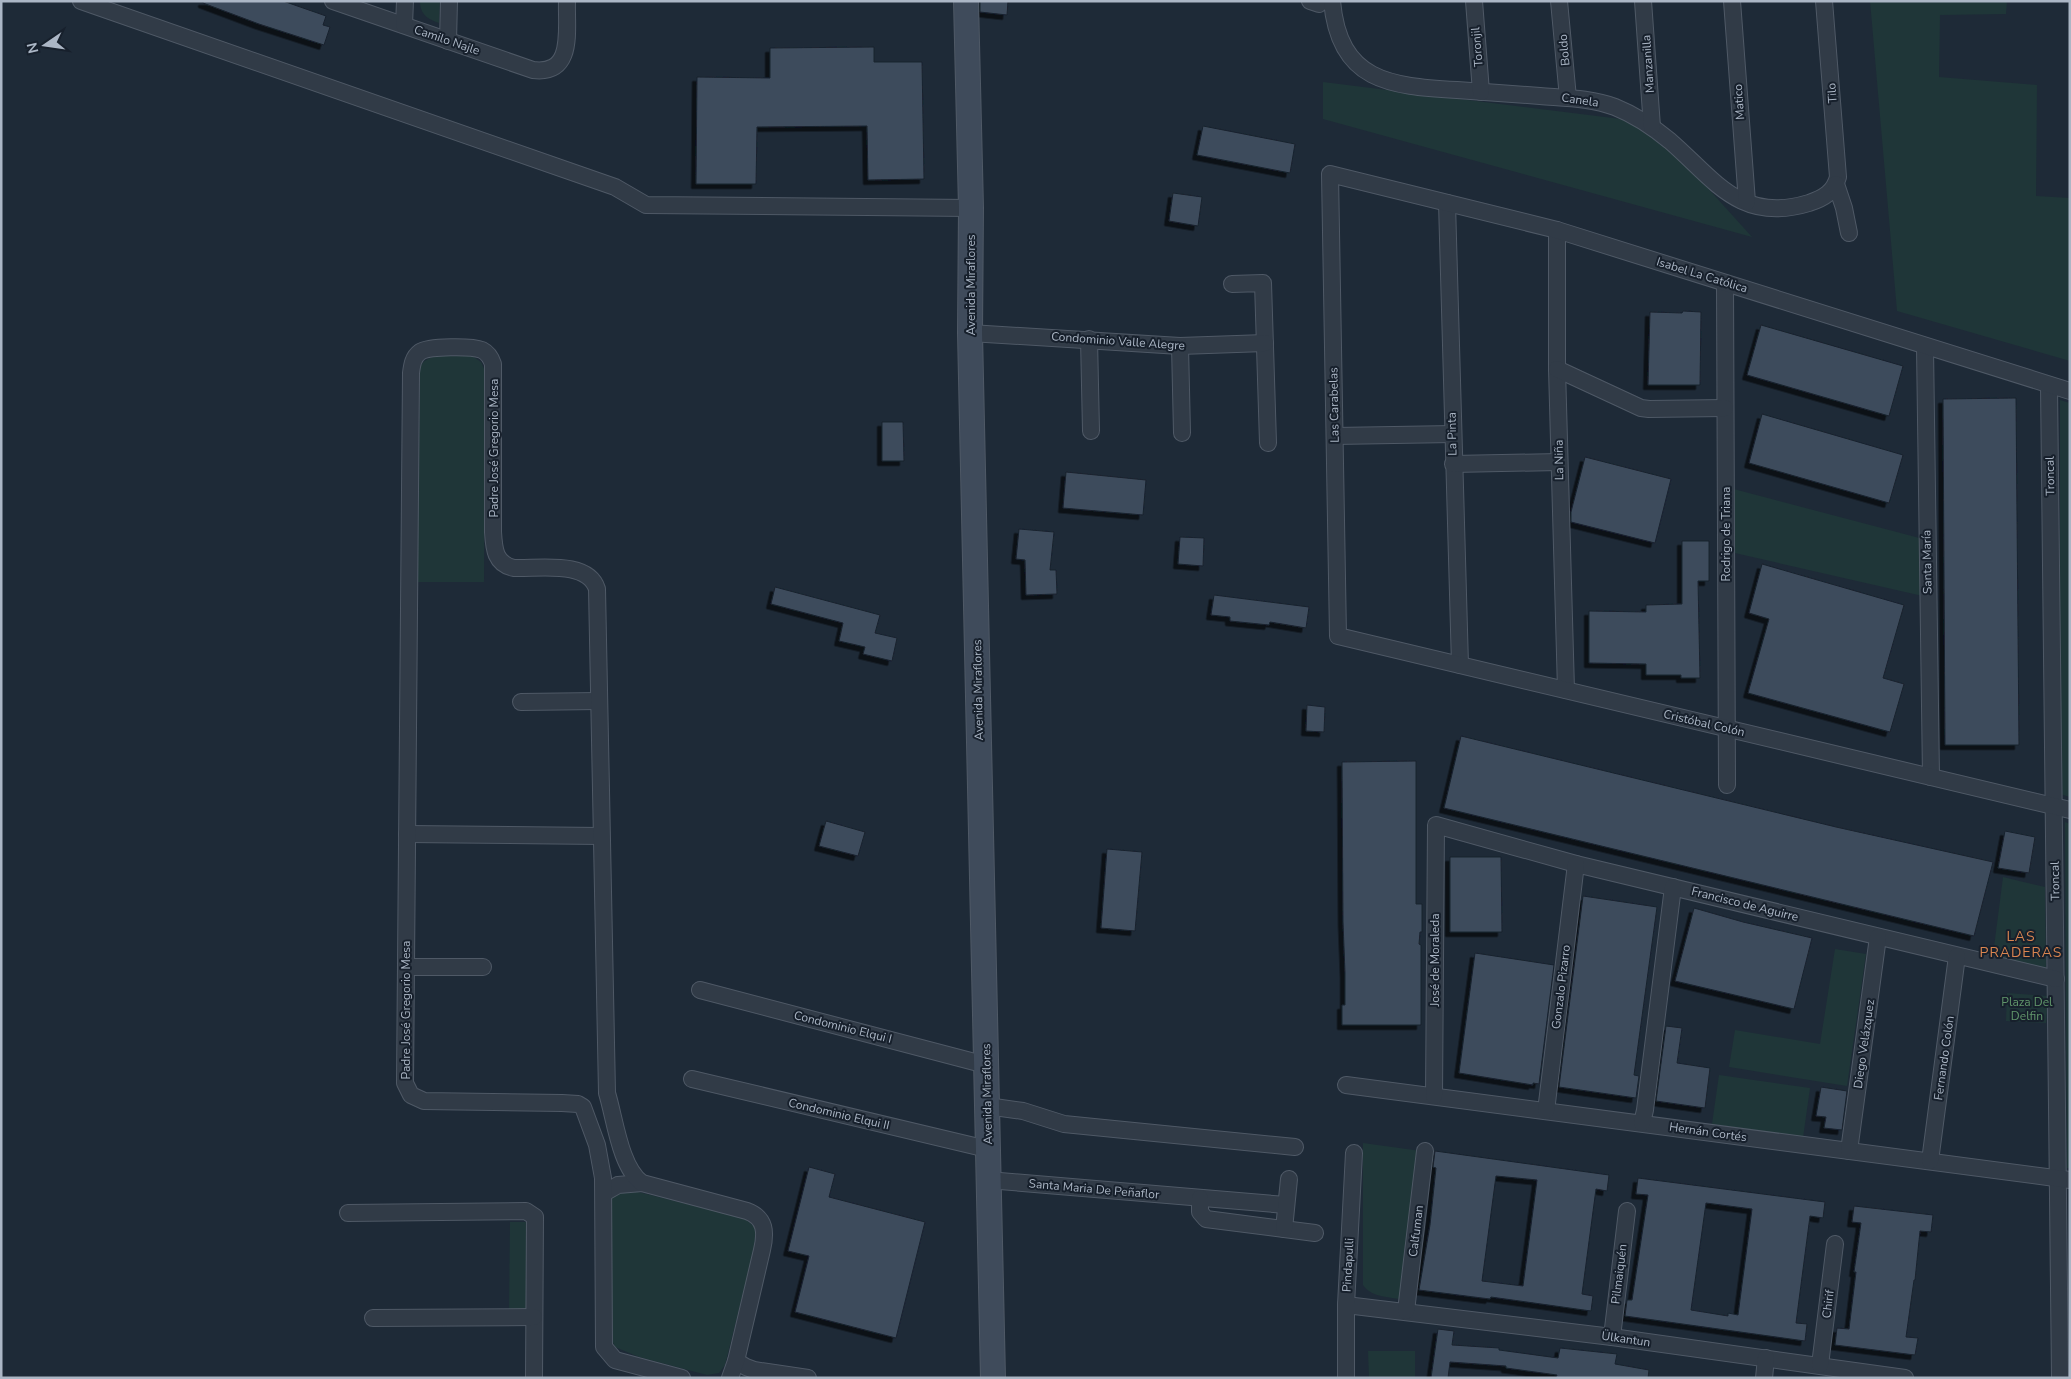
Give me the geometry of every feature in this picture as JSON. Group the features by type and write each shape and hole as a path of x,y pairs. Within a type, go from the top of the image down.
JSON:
{"main road":[{"name":"Avenida Miraflores","path":"966,1 971,208 970,333 993,1378"}],"street":[{"path":"81,1 615,188 646,205 971,208"},
{"name":"Camilo Najle","path":"333,1 533,70 549,69 560,63 566,47 567,1"},
{"path":"404,25 405,1"},
{"path":"448,41 449,1"},
{"name":"Toronjil","path":"1474,1 1481,92"},
{"name":"Boldo","path":"1559,1 1568,98"},
{"name":"Manzanilla","path":"1643,1 1652,127"},
{"name":"Matico","path":"1732,1 1746,202"},
{"name":"Tilo","path":"1824,1 1838,168 1836,184"},
{"name":"Canela","path":"1321,2 1334,18 1342,43 1354,59 1369,73 1381,79 1402,86 1568,98 1614,107 1652,127 1669,140 1716,185 1735,198 1762,206 1778,207 1806,204 1826,196 1836,184"},
{"name":"Isabel La Católica","path":"1330,174 1556,230 2070,391"},
{"name":"Las Carabelas","path":"1330,174 1338,636"},
{"path":"1836,184 1844,208 1848,233"},
{"name":"La Pinta","path":"1447,203 1460,665"},
{"name":"La Niña","path":"1556,230 1559,462 1566,690"},
{"name":"Rodrigo de Triana","path":"1725,282 1727,785"},
{"path":"1232,284 1263,283 1268,442"},
{"name":"Condominio Valle Alegre","path":"970,333 1180,346 1265,343"},
{"path":"1089,339 1091,431"},
{"path":"1180,346 1182,433"},
{"name":"Santa María","path":"1925,347 1932,777"},
{"name":"Padre José Gregorio Mesa","path":"586,1110 578,1104 429,1102 411,1095 406,1088 404,1076 411,373 414,361 422,351 435,348 476,348 487,353 492,360 494,375 494,548 499,560 511,568 576,570 588,575 594,581 598,606 598,701 607,1093 629,1168 642,1183"},
{"path":"1558,369 1641,408 1725,408"},
{"name":"Troncal","path":"2049,385 2062,809 2056,979 2063,1180 2060,1378"},
{"path":"1334,436 1453,434"},
{"path":"1453,464 1559,462"},
{"name":"Cristóbal Colón","path":"1338,636 2062,809"},
{"path":"521,702 598,701"},
{"name":"Francisco de Aguirre","path":"1436,825 1576,864 2056,979"},
{"name":"José de Moraleda","path":"1434,1096 1436,825"},
{"path":"407,834 601,836"},
{"name":"Gonzalo Pizarro","path":"1546,1111 1576,864"},
{"path":"1642,1123 1673,887"},
{"name":"Diego Velázquez","path":"1849,1150 1878,937"},
{"name":"Fernando Colón","path":"1930,1161 1957,956"},
{"path":"406,967 484,967"},
{"name":"Condominio Elqui I","path":"700,990 986,1065"},
{"name":"Condominio Elqui II","path":"692,1079 987,1149"},
{"name":"Hernán Cortés","path":"1346,1085 1849,1150 2063,1180"},
{"path":"607,1093 586,1110 597,1145 604,1193 604,1347 615,1360 682,1378"},
{"path":"987,1106 1023,1110 1064,1124 1295,1147"},
{"name":"Calfuman","path":"1406,1311 1425,1151"},
{"name":"Pindapulli","path":"1346,1378 1346,1305 1354,1153"},
{"path":"1284,1229 1289,1179"},
{"name":"Santa Maria De Peñaflor","path":"988,1180 1286,1205"},
{"path":"604,1193 618,1185 642,1183 747,1211 758,1216 763,1224 765,1234 764,1245 736,1361 730,1378"},
{"path":"1200,1198 1200,1212 1206,1219 1314,1233"},
{"name":"Pilmaiquén","path":"1612,1336 1626,1211"},
{"path":"348,1213 526,1212 534,1217 534,1378"},
{"name":"Chirif","path":"1820,1365 1835,1244"},
{"name":"Ülkantun","path":"1346,1305 1612,1336 1904,1378"},
{"path":"374,1318 534,1317"},
{"path":"1764,1378 1766,1358"},
{"path":"736,1361 754,1370 808,1378"}],"green space":[{"path":"420,1 440,1 439,23 425,16 421,10"},
{"path":"1870,1 2007,1 2006,14 1940,15 1939,77 2037,85 2036,196 2070,198 2070,361 1897,311"},
{"path":"1323,82 1629,120 1677,154 1752,237 1323,119"},
{"path":"450,355 472,356 481,362 485,371 484,582 417,582 420,368 423,362 435,357"},
{"path":"2060,400 2070,403 2070,797 2060,794"},
{"path":"1726,487 1927,540 1927,597 1726,551"},
{"path":"2065,822 2070,824 2070,1168 2067,1168"},
{"path":"2003,877 2045,887 2046,972 1993,955"},
{"path":"1835,949 1866,954 1847,1086 1729,1067 1735,1030 1820,1044"},
{"name":"Plaza Del Delfin","path":"2007,993 2048,996 2046,1023 2006,1021"},
{"path":"1719,1075 1810,1088 1803,1138 1712,1124"},
{"path":"1363,1143 1421,1151 1405,1300 1377,1295 1363,1285"},
{"path":"626,1189 744,1218 755,1227 756,1242 725,1365 719,1373 707,1375 639,1357 615,1347 611,1338 612,1199 613,1195"},
{"path":"510,1222 533,1222 533,1313 509,1313"},
{"path":"1368,1351 1415,1351 1415,1378 1369,1378"}],"building":[{"path":"203,1 283,1 326,16 323,25 330,27 324,45 259,24 203,3"},
{"path":"980,1 1008,1 1007,15 980,12"},
{"path":"874,47 874,62 922,62 924,179 868,180 867,126 757,127 756,184 696,184 697,77 770,78 770,48"},
{"path":"1203,126 1295,144 1290,173 1197,155"},
{"path":"1173,193 1202,197 1198,226 1169,221"},
{"path":"1683,311 1701,312 1700,385 1648,385 1650,312 1682,313"},
{"path":"1761,325 1903,366 1889,416 1747,375"},
{"path":"2016,398 2019,745 1945,745 1943,399"},
{"path":"1762,414 1903,455 1889,503 1749,463"},
{"path":"882,422 903,422 904,461 882,461"},
{"path":"1585,457 1671,479 1655,543 1571,522 1571,512"},
{"path":"1066,472 1146,480 1143,515 1063,508"},
{"path":"1019,529 1054,532 1050,570 1056,570 1057,594 1026,595 1025,560 1016,559"},
{"path":"1180,537 1204,538 1203,566 1178,564"},
{"path":"1682,541 1709,541 1709,581 1698,581 1700,678 1681,678 1681,675 1646,675 1646,664 1589,663 1589,611 1646,612 1646,605 1682,604"},
{"path":"1762,564 1904,605 1883,678 1904,684 1890,732 1748,693 1769,619 1749,613"},
{"path":"775,587 880,615 875,633 897,638 892,661 863,654 865,647 839,641 843,623 771,604"},
{"path":"1214,595 1309,607 1306,628 1270,622 1269,625 1230,621 1230,617 1211,615"},
{"path":"1307,705 1325,707 1324,732 1306,731"},
{"path":"1461,736 1836,827 1993,862 1974,936 1444,808"},
{"path":"1416,761 1416,904 1422,904 1422,932 1420,932 1419,944 1421,945 1421,1025 1342,1025 1342,1005 1345,1005 1345,973 1342,762"},
{"path":"826,821 865,832 858,856 819,846"},
{"path":"2005,831 2035,837 2029,873 1998,868"},
{"path":"1107,849 1142,852 1135,931 1101,928"},
{"path":"1450,857 1501,857 1502,932 1450,932"},
{"path":"1583,896 1657,907 1634,1075 1639,1076 1636,1098 1559,1087"},
{"path":"1694,908 1812,938 1794,1009 1675,981"},
{"path":"1475,953 1554,965 1539,1084 1533,1083 1533,1085 1459,1073"},
{"path":"1666,1026 1682,1028 1677,1063 1710,1068 1705,1108 1656,1101"},
{"path":"1821,1087 1847,1091 1842,1130 1824,1128 1826,1117 1816,1116"},
{"path":"1435,1151 1609,1175 1607,1191 1596,1189 1582,1294 1593,1296 1591,1311 1491,1297 1490,1299 1419,1290 1430,1225 1436,1168 1433,1167","holes":["1496,1176 1537,1180 1523,1286 1482,1281"]},
{"path":"809,1167 835,1174 829,1197 925,1222 896,1338 795,1312 809,1256 788,1251"},
{"path":"1638,1178 1825,1202 1823,1218 1810,1216 1796,1323 1807,1324 1805,1341 1625,1316 1627,1300 1632,1300 1648,1195 1636,1194","holes":["1706,1203 1752,1209 1738,1315 1728,1313 1728,1316 1691,1310"]},
{"path":"1854,1206 1933,1215 1931,1232 1920,1231 1906,1337 1918,1338 1915,1355 1835,1345 1837,1328 1849,1329 1861,1223 1852,1222"},
{"path":"1438,1329 1454,1331 1452,1345 1499,1348 1499,1350 1558,1358 1560,1348 1617,1354 1615,1364 1649,1370 1648,1378 1556,1378 1557,1375 1506,1368 1506,1366 1450,1362 1448,1378 1431,1378"}],"district":[{"name":"LAS PRADERAS","path":"2021,944"}]}
